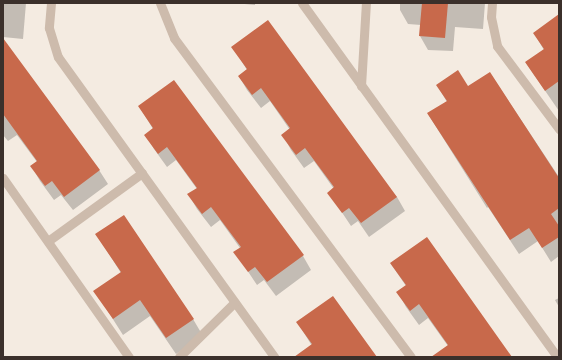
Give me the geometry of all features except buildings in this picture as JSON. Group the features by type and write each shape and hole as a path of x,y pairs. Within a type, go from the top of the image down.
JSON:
{"lane":[{"path":"51,3 50,28 58,57 274,357"},
{"path":"160,3 174,38 411,357"},
{"path":"302,3 557,357"},
{"path":"361,86 366,3"},
{"path":"492,3 491,17 497,46 559,129"},
{"path":"48,241 142,173"},
{"path":"3,178 129,357"},
{"path":"179,357 234,302"}]}
